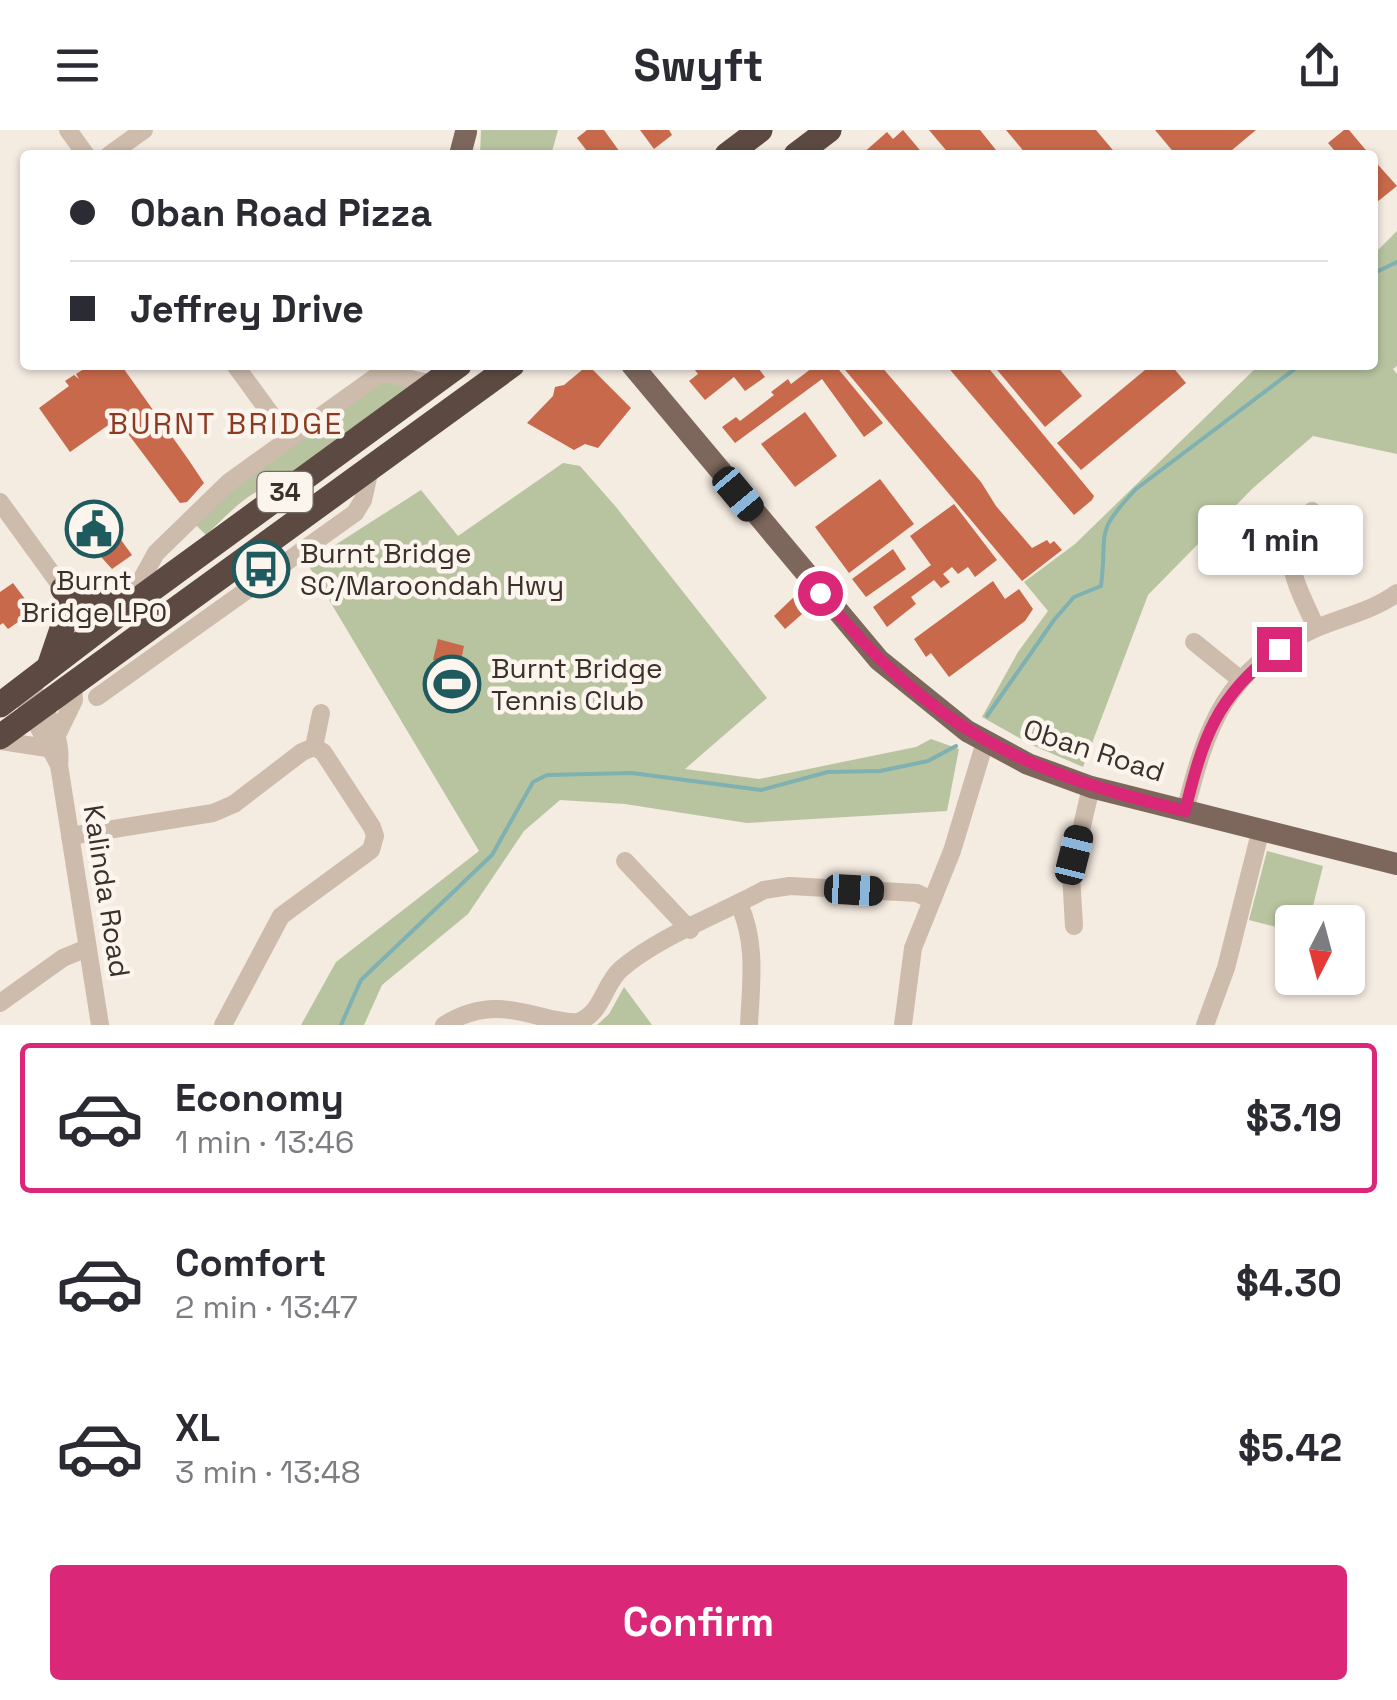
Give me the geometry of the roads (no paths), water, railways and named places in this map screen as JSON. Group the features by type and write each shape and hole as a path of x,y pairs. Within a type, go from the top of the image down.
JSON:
{"highway":[{"path":"734,150 760,130"},
{"path":"803,150 829,130"},
{"name":"34","path":"24,686 453,370"},
{"name":"34","path":"0,739 112,655 190,614 370,469 505,370"},
{"path":"24,686 66,617 65,592 136,601"},
{"path":"95,633 112,655"}],"main road":[{"name":"Oban Road","path":"635,370 878,660 933,707 985,742 1028,764 1091,787 1397,864"}],"street":[{"path":"116,150 144,130"},
{"path":"239,370 288,439"},
{"path":"136,601 140,582 156,553 229,482 288,439 381,373 435,384"},
{"path":"0,502 95,633"},
{"path":"1312,511 1289,546 1294,576 1316,628"},
{"path":"1185,811 1207,731 1241,680 1279,649 1316,628 1372,608 1397,593"},
{"path":"98,697 190,614"},
{"path":"1194,642 1241,680"},
{"path":"0,739 52,740 74,700 73,683"},
{"name":"Kalinda Road","path":"24,686 52,740 59,765 100,1025"},
{"path":"314,747 321,713"},
{"path":"903,1025 913,948 952,851 985,742"},
{"path":"70,836 214,813 234,804 314,747"},
{"path":"223,1025 281,916 372,850 375,836 323,752 314,747"},
{"path":"1074,926 1071,874 1091,787"},
{"path":"1205,1025 1226,968 1260,830"},
{"path":"375,836 396,837"},
{"path":"625,861 690,930"},
{"path":"444,1025 460,1015 496,1010 562,1023 578,1022 594,1013 620,970 764,890 790,886 917,893 931,900"},
{"path":"739,904 749,926 752,948 749,1025"},
{"path":"0,1002 63,958 87,948"}],"waterway":[{"path":"1378,271 1397,262"},
{"path":"987,716 1074,597 1101,586 1105,533 1122,504 1136,489 1293,370"},
{"path":"341,1025 361,980 492,855 533,782 547,775 632,773 761,790 828,772 880,771 928,761 956,746"}],"place":[{"name":"Burnt Bridge LPO","path":"94,529"},
{"name":"Burnt Bridge SC/Maroondah Hwy","path":"261,569"},
{"name":"Burnt Bridge Tennis Club","path":"452,684"}],"district":[{"name":"BURNT BRIDGE","path":"226,424"}]}
